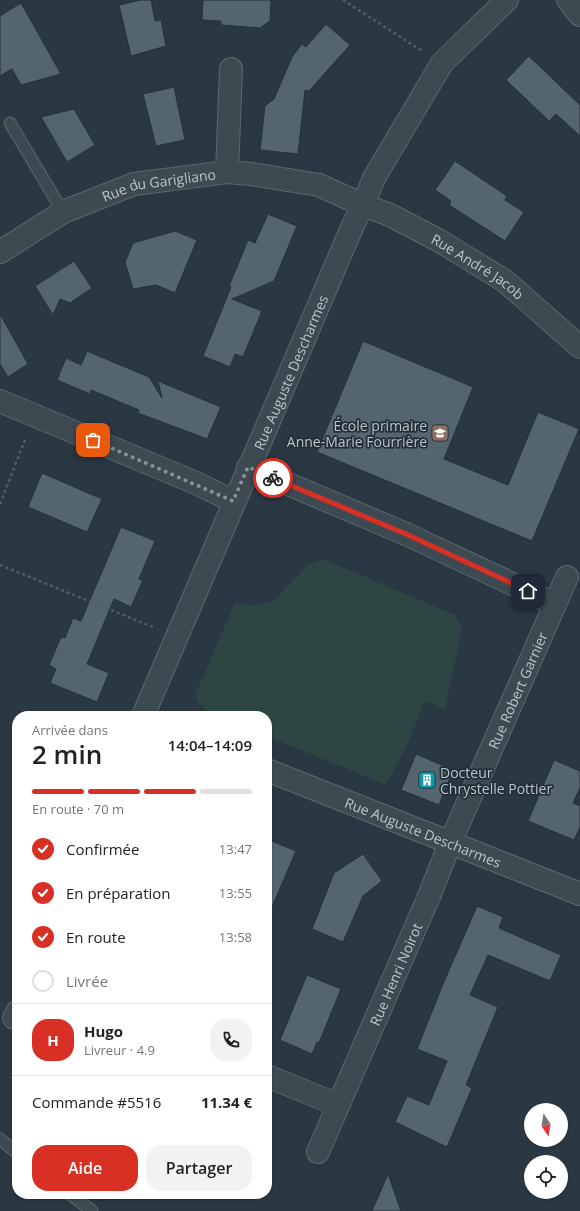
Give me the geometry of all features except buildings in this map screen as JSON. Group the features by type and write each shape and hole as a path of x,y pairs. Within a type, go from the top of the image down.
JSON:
{"street":[{"name":"Rue Auguste Descharmes","path":"145,711 233,501 266,431 353,225 364,205 374,178 442,64 507,0"},
{"path":"568,0 580,15"},
{"name":"Rue du Garigliano","path":"0,252 63,212 134,184 226,172 231,69"},
{"name":"Rue André Jacob","path":"226,172 251,174 319,185 390,215 438,240 505,281 580,347"},
{"path":"0,401 233,501"},
{"path":"248,467 406,534 555,604"},
{"name":"Rue Robert Garnier","path":"450,843 568,577"},
{"name":"Rue Auguste Descharmes","path":"272,772 580,894"},
{"name":"Rue Henri Noirot","path":"318,1152 430,894 450,843"},
{"path":"272,1078 338,1105"}],"lane":[{"path":"10,123 63,212"},
{"path":"0,1139 12,1149"},
{"path":"76,1199 92,1211"}],"path":[{"path":"343,0 422,52"},
{"path":"0,504 35,415"},
{"path":"0,565 176,636"}],"green space":[{"path":"323,559 455,615 462,629 445,709 425,701 407,745 386,785 272,738 272,711 207,711 200,704 195,695 235,603 256,606 274,600 308,565"}],"way so far":[{"path":"93,440 233,501 248,467 273,478"}],"place":[{"name":"École primaire Anne-Marie Fourrière","path":"440,433"},
{"name":"Docteur Chrystelle Pottier","path":"427,780"}],"route":[{"path":"273,478 406,534 528,591"}]}
